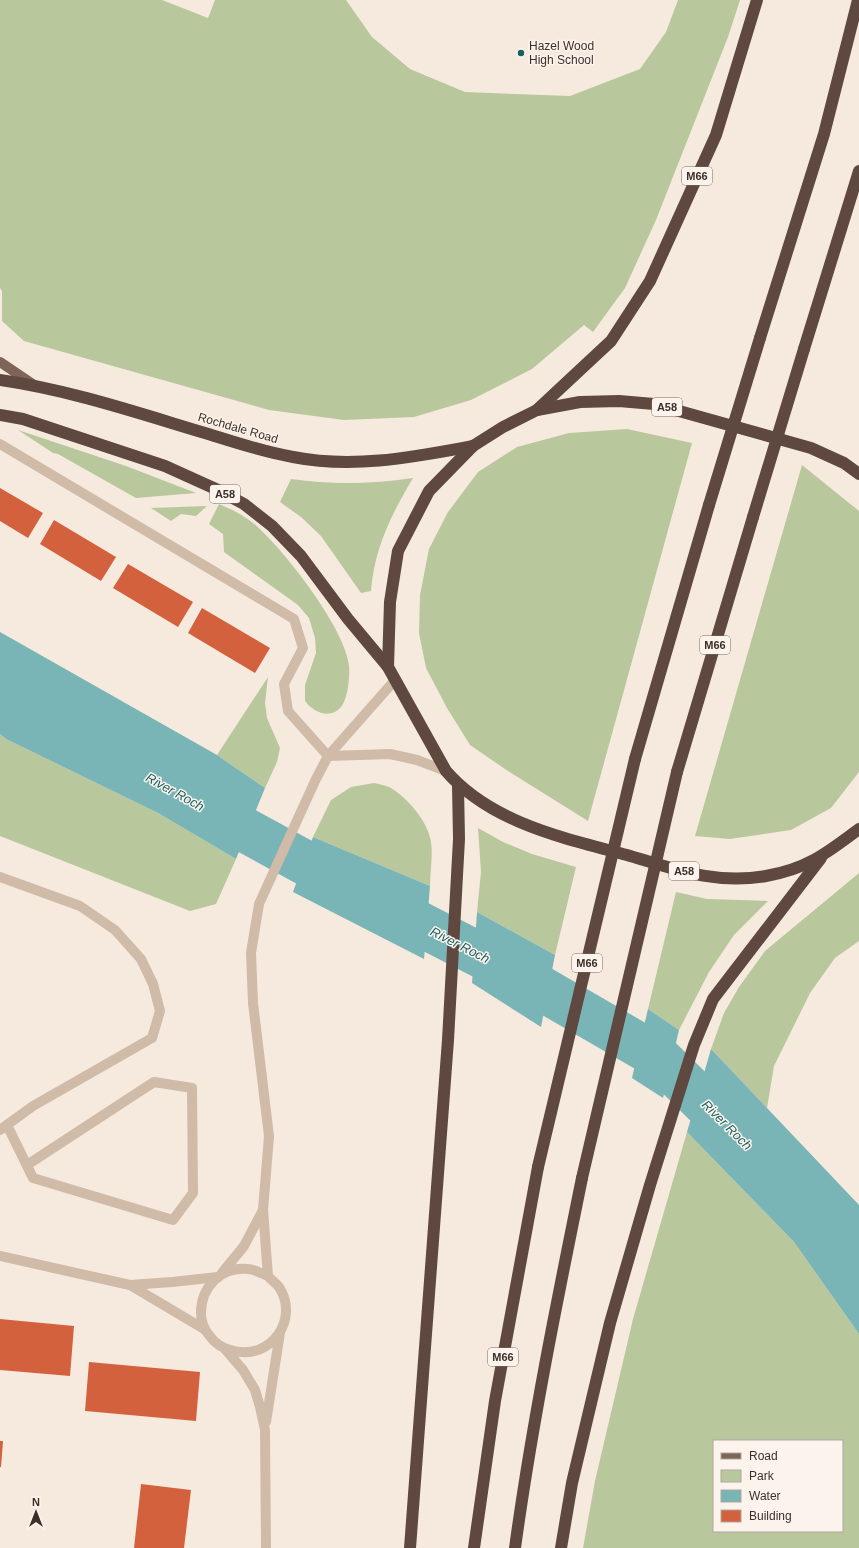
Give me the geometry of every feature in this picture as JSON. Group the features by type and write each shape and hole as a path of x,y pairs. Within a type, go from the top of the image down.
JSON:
{"highway":[{"name":"M66","path":"537,410 611,341 650,281 716,135 757,0"},
{"name":"M66","path":"474,1548 495,1401 538,1167 635,759 709,505 824,134 858,0"},
{"name":"M66","path":"514,1548 550,1337 582,1178 677,772 859,171"},
{"name":"Rochdale Road","path":"0,380 34,385 135,412 264,451 293,458 362,462 403,459 473,446"},
{"name":"A58","path":"388,666 390,602 398,551 429,491 473,446 503,426 537,410 580,402 619,400 654,404 811,448 844,464 859,474"},
{"name":"A58","path":"0,415 23,419 165,466 218,490 244,504 272,526 301,556 348,619 388,666 446,771 458,786 496,811 545,833 703,876 736,879 766,876 798,868 823,856 859,829"},
{"path":"410,1548 448,1040 459,839 458,786"},
{"path":"561,1548 572,1483 610,1323 650,1185 694,1045 713,999 823,856"}],"main road":[{"path":"0,362 34,385"}],"street":[{"path":"0,444 294,619 303,648 284,684 288,711 328,756"},
{"path":"268,1276 263,1210 269,1136 253,1003 251,953 259,904 315,781 328,756 395,680"},
{"path":"328,756 390,754 417,760 446,771"},
{"path":"0,876 80,906 115,930 141,958 153,984 160,1011 152,1038 33,1106 4,1127 27,1165 33,1178 173,1220 193,1194 192,1088 154,1082 27,1165"},
{"path":"204,1329 201,1315 202,1300 208,1287 244,1246 263,1210"},
{"path":"0,1256 130,1284 172,1282 219,1276 234,1269 249,1269 268,1276 278,1287 285,1300 285,1319 280,1333 265,1430 266,1548"},
{"path":"130,1284 204,1329 213,1341 225,1349 243,1370 255,1390 265,1430"},
{"path":"225,1349 243,1353 258,1351 270,1344 280,1333"}],"green space":[{"path":"0,0 162,0 208,18 215,0 346,0 372,37 410,69 465,92 570,96 640,69 666,32 678,0 740,0 728,37 656,220 625,288 593,332 584,325 532,369 471,400 414,417 344,420 269,410 24,341 2,321 2,291 0,288"},
{"path":"627,429 692,443 588,821 505,769 470,745 447,708 426,668 419,633 420,595 429,549 448,512 478,472 517,447 569,433"},
{"path":"18,430 126,466 196,493 136,498 58,454 53,453"},
{"path":"802,465 859,511 859,772 831,808 791,830 730,839 695,836"},
{"path":"413,478 385,532 376,561 371,591 361,593 321,536 301,517 280,502 291,479 352,483 382,482"},
{"path":"219,504 245,517 253,523 280,550 311,590 337,631 345,650 349,666 349,681 345,699 337,711 327,714 322,713 312,708 305,701 305,685 316,653 315,638 309,618 298,605 224,552 223,534 209,524"},
{"path":"207,506 196,516 181,514 171,521 151,508"},
{"path":"268,677 265,703 267,718 280,748 277,762 265,788 217,755"},
{"path":"0,734 6,739 158,813 236,859 216,904 190,911 0,836"},
{"path":"374,783 389,787 396,791 416,810 426,826 432,847 430,886 313,837 331,800 351,787"},
{"path":"478,828 503,842 532,854 576,867 555,955 477,912 481,872"},
{"path":"859,873 859,941 835,958 810,993 774,1066 767,1108 711,1049 724,1013 739,987 765,951"},
{"path":"676,892 707,899 768,901 734,935 709,972 679,1030 648,1009"},
{"path":"687,1132 794,1242 859,1334 859,1548 583,1548 595,1481 633,1319"}],"water":[{"path":"0,632 217,755 265,788 236,859 158,813 6,739 0,734"},
{"path":"313,837 430,886 424,959 293,892"},
{"path":"477,912 555,955 541,1027 472,983"},
{"path":"648,1009 679,1030 663,1098 632,1078"},
{"path":"711,1049 859,1205 859,1334 794,1242 687,1132"}],"building":[{"path":"0,488 43,513 28,538 0,521"},
{"path":"54,520 116,557 101,581 40,544"},
{"path":"128,564 193,602 178,627 113,588"},
{"path":"202,608 270,648 255,673 188,633"},
{"path":"0,1319 74,1326 70,1376 0,1370"},
{"path":"89,1362 200,1372 196,1421 85,1411"},
{"path":"0,1441 3,1441 1,1467 0,1467"},
{"path":"141,1484 191,1490 184,1548 134,1548"}],"waterway":[{"name":"River Roch","path":"192,801 379,903 511,971 656,1055 741,1139"}],"place":[{"name":"Hazel Wood High School","path":"521,53"}]}
